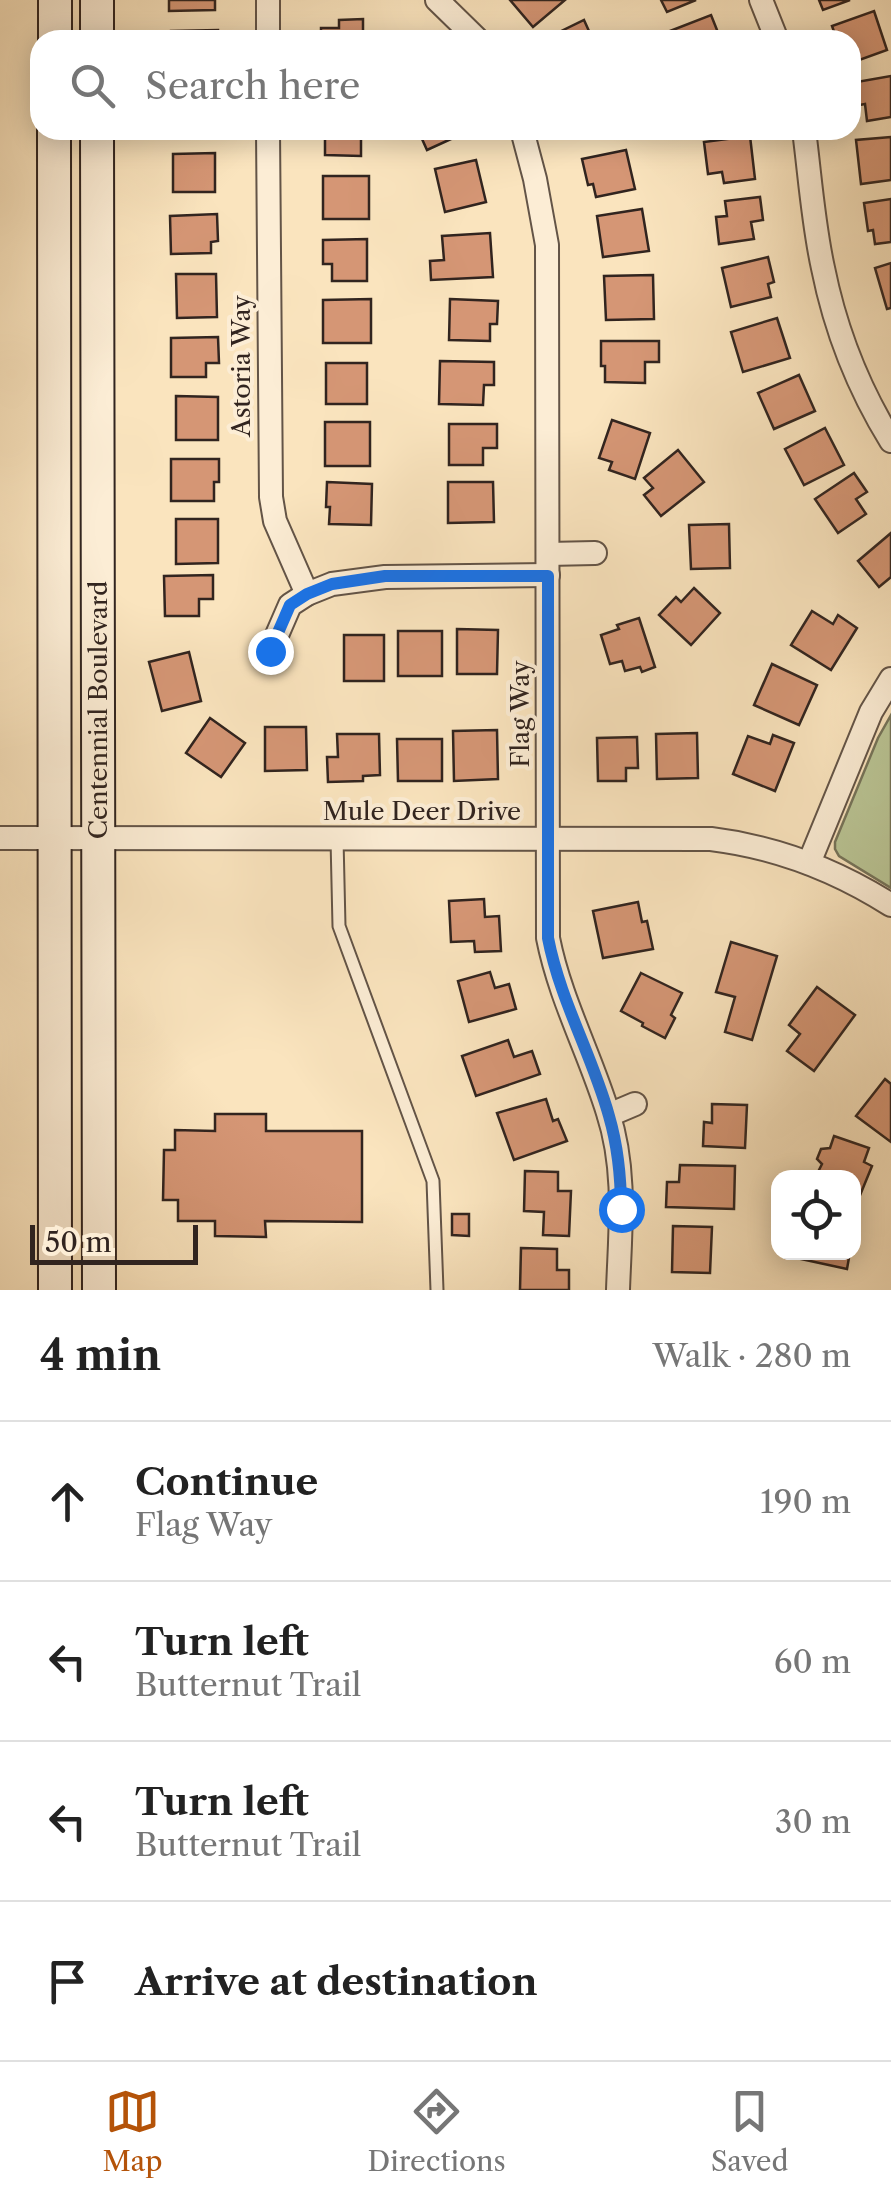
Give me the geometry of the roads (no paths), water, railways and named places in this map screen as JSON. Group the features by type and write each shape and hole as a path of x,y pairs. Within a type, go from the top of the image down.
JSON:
{"main road":[{"path":"55,0 55,30"},
{"path":"97,30 98,0"},
{"name":"Centennial Boulevard","path":"54,140 55,1290"},
{"name":"Centennial Boulevard","path":"97,140 99,1290"}],"street":[{"path":"268,0 268,30"},
{"path":"437,0 469,30"},
{"path":"761,0 773,30"},
{"name":"Astoria Way","path":"268,140 270,497 275,521 307,594"},
{"name":"Flag Way","path":"525,140 546,245 548,938 552,961 609,1115 621,1181 618,1290"},
{"path":"805,140 823,268 833,306 868,400 891,441"},
{"path":"270,651 290,605 332,584 358,578 548,564 595,553"},
{"path":"809,863 871,712 891,679"},
{"name":"Mule Deer Drive","path":"0,838 711,838 741,842 809,863 846,878 891,905"},
{"path":"609,1115 635,1104"}],"lane":[{"path":"336,838 340,926 433,1181 437,1290"}]}
